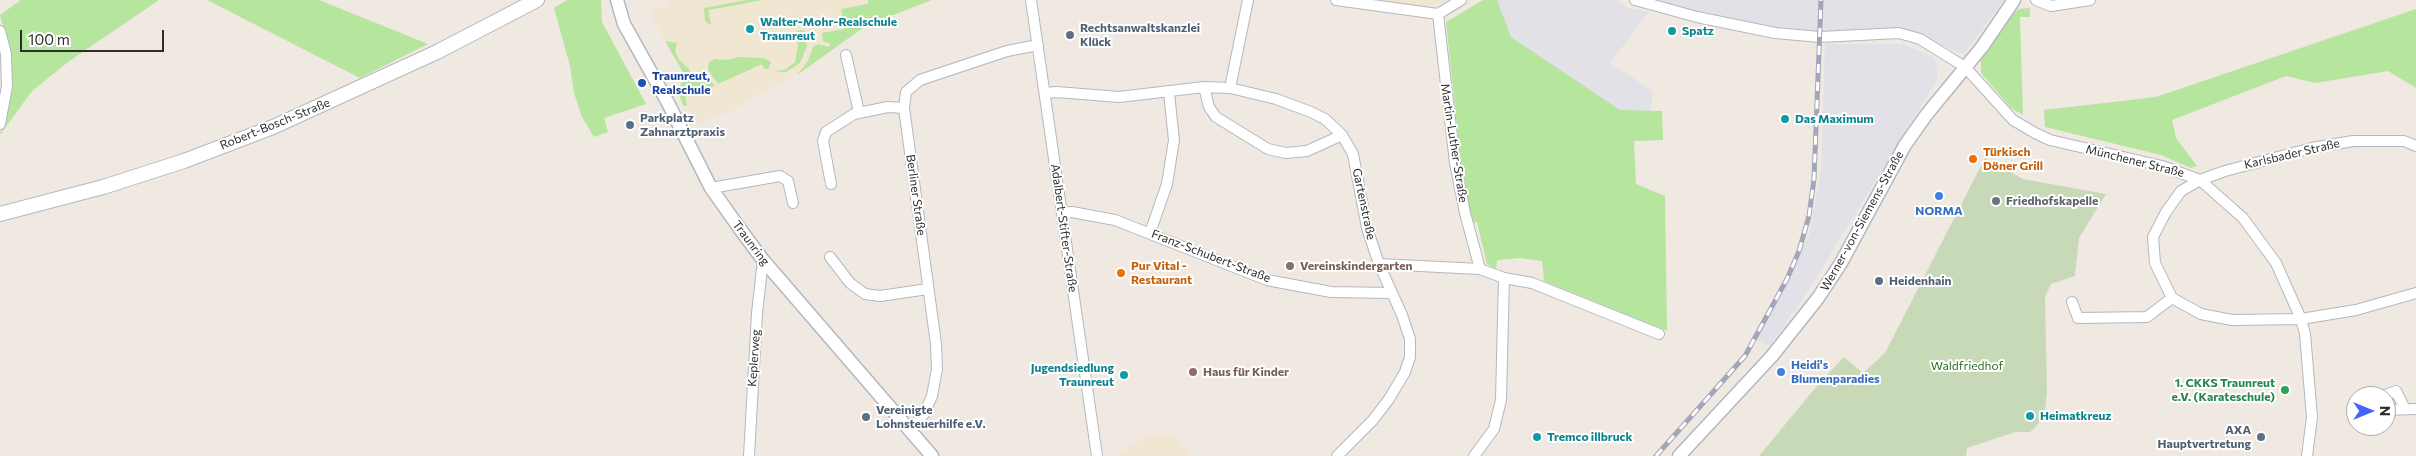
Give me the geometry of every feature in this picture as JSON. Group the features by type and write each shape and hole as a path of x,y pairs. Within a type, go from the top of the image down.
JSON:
{"main road":[{"name":"Robert-Bosch-Straße","path":"0,214 103,187 184,161 273,127 438,52 537,0"}],"street":[{"name":"Traunring","path":"617,0 624,24 667,101 711,188 763,260 929,455"},
{"name":"Adalbert-Stifter-Straße","path":"1031,0 1097,456"},
{"path":"1230,88 1248,0"},
{"path":"1336,0 1438,14 1461,0"},
{"name":"Münchener Straße","path":"1635,0 1697,17 1775,33 1820,36 1899,34 1920,39 1965,67 2013,120 2035,133 2050,140 2162,166 2200,180 2243,218 2276,263 2301,319 2305,334 2312,417 2307,456"},
{"name":"Werner-von-Siemens-Straße","path":"1679,456 1772,356 1818,298 1841,263 1905,145 1927,114 1986,41 2014,0"},
{"path":"2036,0 2050,6 2090,0"},
{"name":"Martin-Luther-Straße","path":"1438,14 1455,163 1465,213 1480,268"},
{"path":"0,31 6,54 7,86 0,124"},
{"name":"Berliner Straße","path":"909,431 924,414 936,379 936,344 904,108 906,92 920,80 1007,51 1038,45"},
{"path":"846,55 859,112"},
{"path":"1204,87 1209,107 1216,117 1268,149 1286,153 1308,151 1342,135"},
{"name":"Gartenstraße","path":"1045,93 1057,92 1119,97 1170,93 1204,87 1230,88 1276,99 1311,112 1325,119 1342,135 1353,154 1367,228 1379,264 1402,315 1410,339 1407,364 1390,399 1373,420 1337,456"},
{"path":"1150,233 1167,184 1174,140 1170,93"},
{"path":"831,184 823,141 826,132 839,122 859,112 888,107 904,108"},
{"name":"Karlsbader Straße","path":"2172,298 2155,263 2154,237 2166,212 2181,191 2200,180 2253,162 2337,144 2353,141 2404,141 2416,146"},
{"path":"711,188 780,176 788,181 793,203"},
{"name":"Franz-Schubert-Straße","path":"1062,213 1072,212 1115,220 1266,280 1331,292 1391,293"},
{"path":"830,257 850,283 865,294 880,296 928,289"},
{"name":"Keplerweg","path":"749,456 757,313 763,260"},
{"path":"1379,264 1480,268 1504,278 1532,283 1659,334"},
{"path":"1474,456 1494,429 1501,400 1504,278"},
{"path":"2072,302 2078,318 2147,317 2172,298 2201,314 2232,320 2301,319 2356,310 2416,293"},
{"path":"2396,391 2405,409"},
{"path":"2396,409 2416,409"}],"shaded area":[{"path":"669,0 933,0 867,25 835,46 805,71 776,84 732,111 690,126 677,90 682,80 682,72 653,19 651,9 668,6"},
{"path":"1371,0 1446,0 1423,8"},
{"path":"1497,0 1617,0 1627,8 1649,12 1610,63 1653,91 1649,131 1511,37"},
{"path":"1656,0 2004,0 1964,54 1906,31 1801,35 1697,17"},
{"path":"1825,44 1905,44 1934,58 1938,68 1937,80 1810,288 1770,346 1756,340 1809,235 1821,170"},
{"path":"1147,433 1176,437 1192,456 1117,456"}],"green space":[{"path":"21,0 159,0 68,62 32,91 0,135 6,110 5,35 0,15"},
{"path":"207,0 319,0 428,44 360,78"},
{"path":"567,0 601,0 602,22 646,104 604,118 608,132 594,137 582,117 574,93 570,66 554,8"},
{"path":"747,0 763,0 708,10 711,25 705,21 704,8"},
{"path":"868,0 932,0 867,25 797,75 808,61 813,47 818,44 829,47 831,44 823,41 822,33 844,29 841,9 868,4"},
{"path":"1483,0 1497,0 1511,37 1620,110 1662,111 1663,140 1634,141 1636,184 1665,196 1667,331 1544,281 1542,261 1520,258 1497,260 1496,269 1487,264 1477,222 1472,223 1463,181 1446,22"},
{"path":"2030,8 2030,17 2020,17 2023,115 2011,108 1981,73 1981,59 2010,16 2019,9"},
{"path":"2416,9 2416,88 2388,71 2315,83 2286,76 2172,120 2176,138 2197,166 2191,168 2161,155 2045,127 2044,110 2156,97"},
{"path":"804,30 807,46 800,63 786,72 775,72 786,69 795,62 798,46 796,31"},
{"path":"665,41 677,43 675,51 679,60 689,69 691,74 697,77 707,76 715,86 685,97 687,105 684,106 678,90 683,80 683,72"},
{"path":"739,57 764,58 771,62 768,69 764,69 762,64 718,84 708,70 709,62 715,59 726,60"},
{"name":"Waldfriedhof","path":"1985,158 2023,179 2106,194 2079,238 2075,276 2051,284 2045,297 2047,392 2045,410 2039,423 2030,432 2015,432 1967,448 1966,456 1759,456 1821,381 1844,357 1863,373 1885,353"}],"railway":[{"path":"1656,456 1745,356 1787,279 1799,251 1809,216 1814,179 1821,0"}],"place":[{"name":"Walter-Mohr-Realschule Traunreut","path":"750,29"},
{"name":"Spatz","path":"1672,31"},
{"name":"Rechtsanwaltskanzlei Klück","path":"1070,35"},
{"name":"Traunreut, Realschule","path":"642,83"},
{"name":"Das Maximum","path":"1785,119"},
{"name":"Parkplatz Zahnarztpraxis","path":"630,125"},
{"name":"Türkisch Döner Grill","path":"1973,159"},
{"name":"NORMA","path":"1939,196"},
{"name":"Friedhofskapelle","path":"1996,201"},
{"name":"Vereinskindergarten","path":"1290,266"},
{"name":"Pur Vital - Restaurant","path":"1121,273"},
{"name":"Heidenhain","path":"1879,281"},
{"name":"Haus für Kinder","path":"1193,372"},
{"name":"Heidi's Blumenparadies","path":"1781,372"},
{"name":"Jugendsiedlung Traunreut","path":"1124,375"},
{"name":"1. CKKS Traunreut e.V. (Karateschule)","path":"2285,390"},
{"name":"Heimatkreuz","path":"2030,416"},
{"name":"Vereinigte Lohnsteuerhilfe e.V.","path":"866,417"},
{"name":"Tremco illbruck","path":"1537,437"},
{"name":"AXA Hauptvertretung","path":"2261,437"}]}
